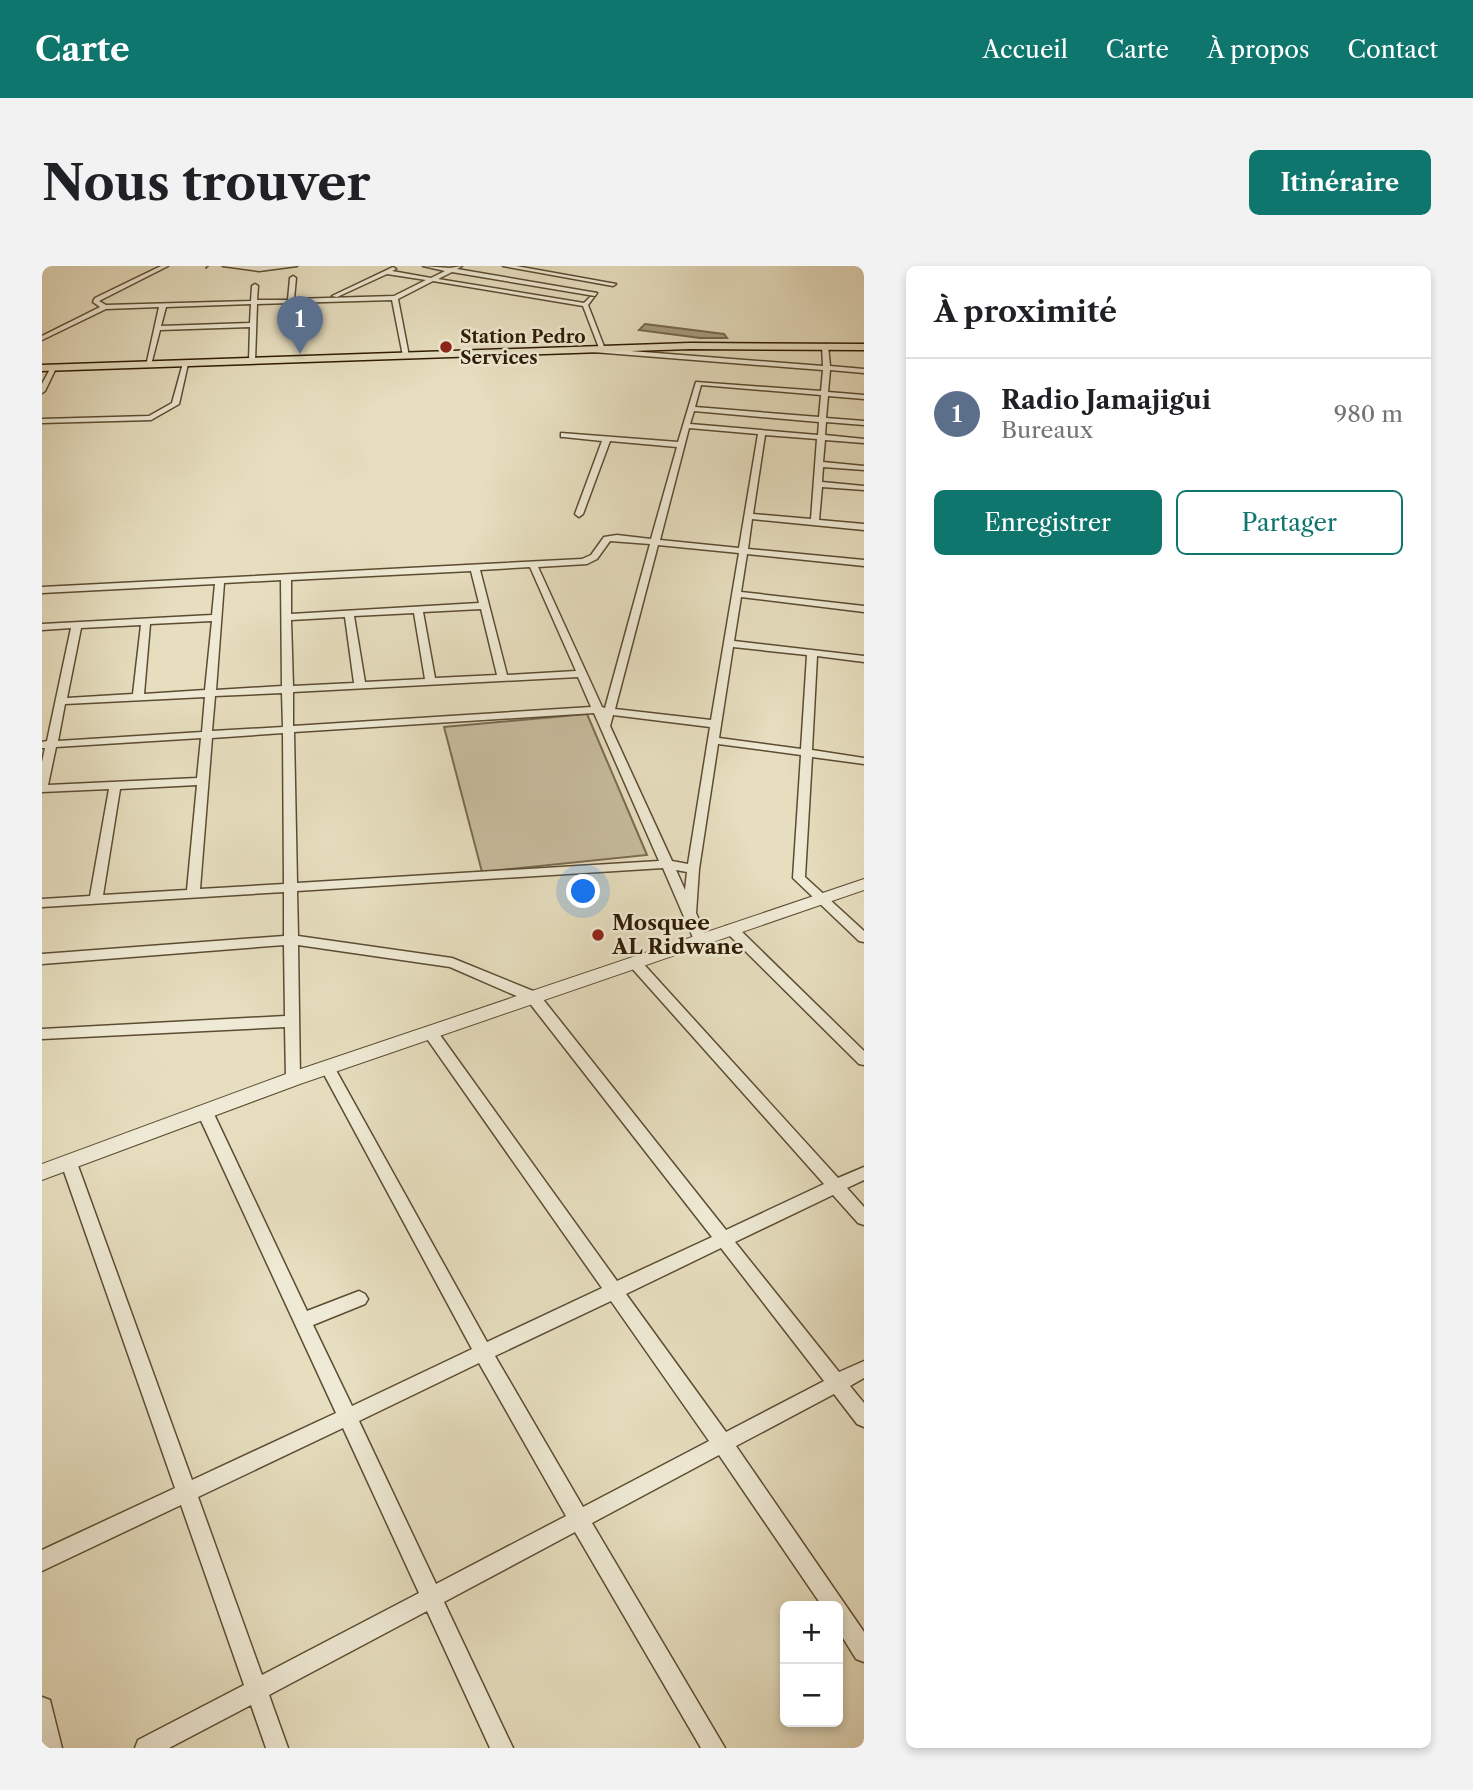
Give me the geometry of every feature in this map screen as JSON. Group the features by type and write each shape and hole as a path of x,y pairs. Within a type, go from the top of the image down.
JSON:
{"main road":[{"path":"47,368 583,349 864,347"}],"street":[{"path":"105,307 96,302 97,299 166,266"},
{"path":"226,266 259,269 294,266"},
{"path":"328,300 398,266"},
{"path":"426,266 595,295"},
{"path":"42,338 105,307 395,298 459,266"},
{"path":"506,266 614,283 595,295 586,305"},
{"path":"558,275 570,271 572,266"},
{"path":"579,266 592,268"},
{"path":"478,288 519,267"},
{"path":"386,272 586,305"},
{"path":"291,301 293,278"},
{"path":"252,361 255,286"},
{"path":"395,298 406,356"},
{"path":"148,365 163,305"},
{"path":"586,305 602,349"},
{"path":"158,328 253,325"},
{"path":"815,522 827,369 825,346"},
{"path":"583,349 864,372"},
{"path":"42,421 152,418 175,404 185,364"},
{"path":"42,391 47,368"},
{"path":"701,940 605,726 604,710 655,541 698,383 864,397"},
{"path":"691,409 864,423"},
{"path":"686,426 864,441"},
{"path":"690,914 693,869 762,432"},
{"path":"564,435 681,445"},
{"path":"579,514 607,438"},
{"path":"819,464 864,468"},
{"path":"818,484 864,488"},
{"path":"747,516 864,527"},
{"path":"42,590 584,562 594,557 607,539 655,541 864,564"},
{"path":"533,565 582,674 604,710"},
{"path":"475,568 503,678"},
{"path":"286,578 293,1079"},
{"path":"193,894 220,581"},
{"path":"735,594 864,609"},
{"path":"287,617 485,606"},
{"path":"418,610 431,682"},
{"path":"349,614 360,685"},
{"path":"42,627 218,618"},
{"path":"138,697 146,621"},
{"path":"77,625 60,701 46,745 42,788 202,781"},
{"path":"728,643 864,659"},
{"path":"812,653 799,878 864,938"},
{"path":"60,701 582,674"},
{"path":"46,745 604,710 715,724"},
{"path":"713,740 864,761"},
{"path":"96,900 116,785"},
{"path":"42,903 667,864 693,869"},
{"path":"42,1172 327,1067 864,884"},
{"path":"731,929 864,1060"},
{"path":"42,959 291,940 452,963 533,997 864,1418"},
{"path":"634,962 864,1218"},
{"path":"42,1034 292,1021"},
{"path":"430,1032 723,1444 831,1601"},
{"path":"327,1067 390,1188 578,1520 714,1748"},
{"path":"205,1112 305,1320 502,1748"},
{"path":"69,1163 277,1748"},
{"path":"42,1561 864,1173"},
{"path":"305,1320 359,1299"},
{"path":"146,1748 864,1369"},
{"path":"843,1620 864,1651"},
{"path":"42,1708 51,1748"}],"shaded area":[{"path":"645,324 724,334 727,338 700,338 639,330"},
{"path":"587,714 647,855 482,872 444,727"}],"place":[{"name":"Station Pedro Services","path":"446,347"},
{"name":"Radio Jamajigui","path":"300,354"},
{"name":"Mosquee AL Ridwane","path":"598,935"}]}
